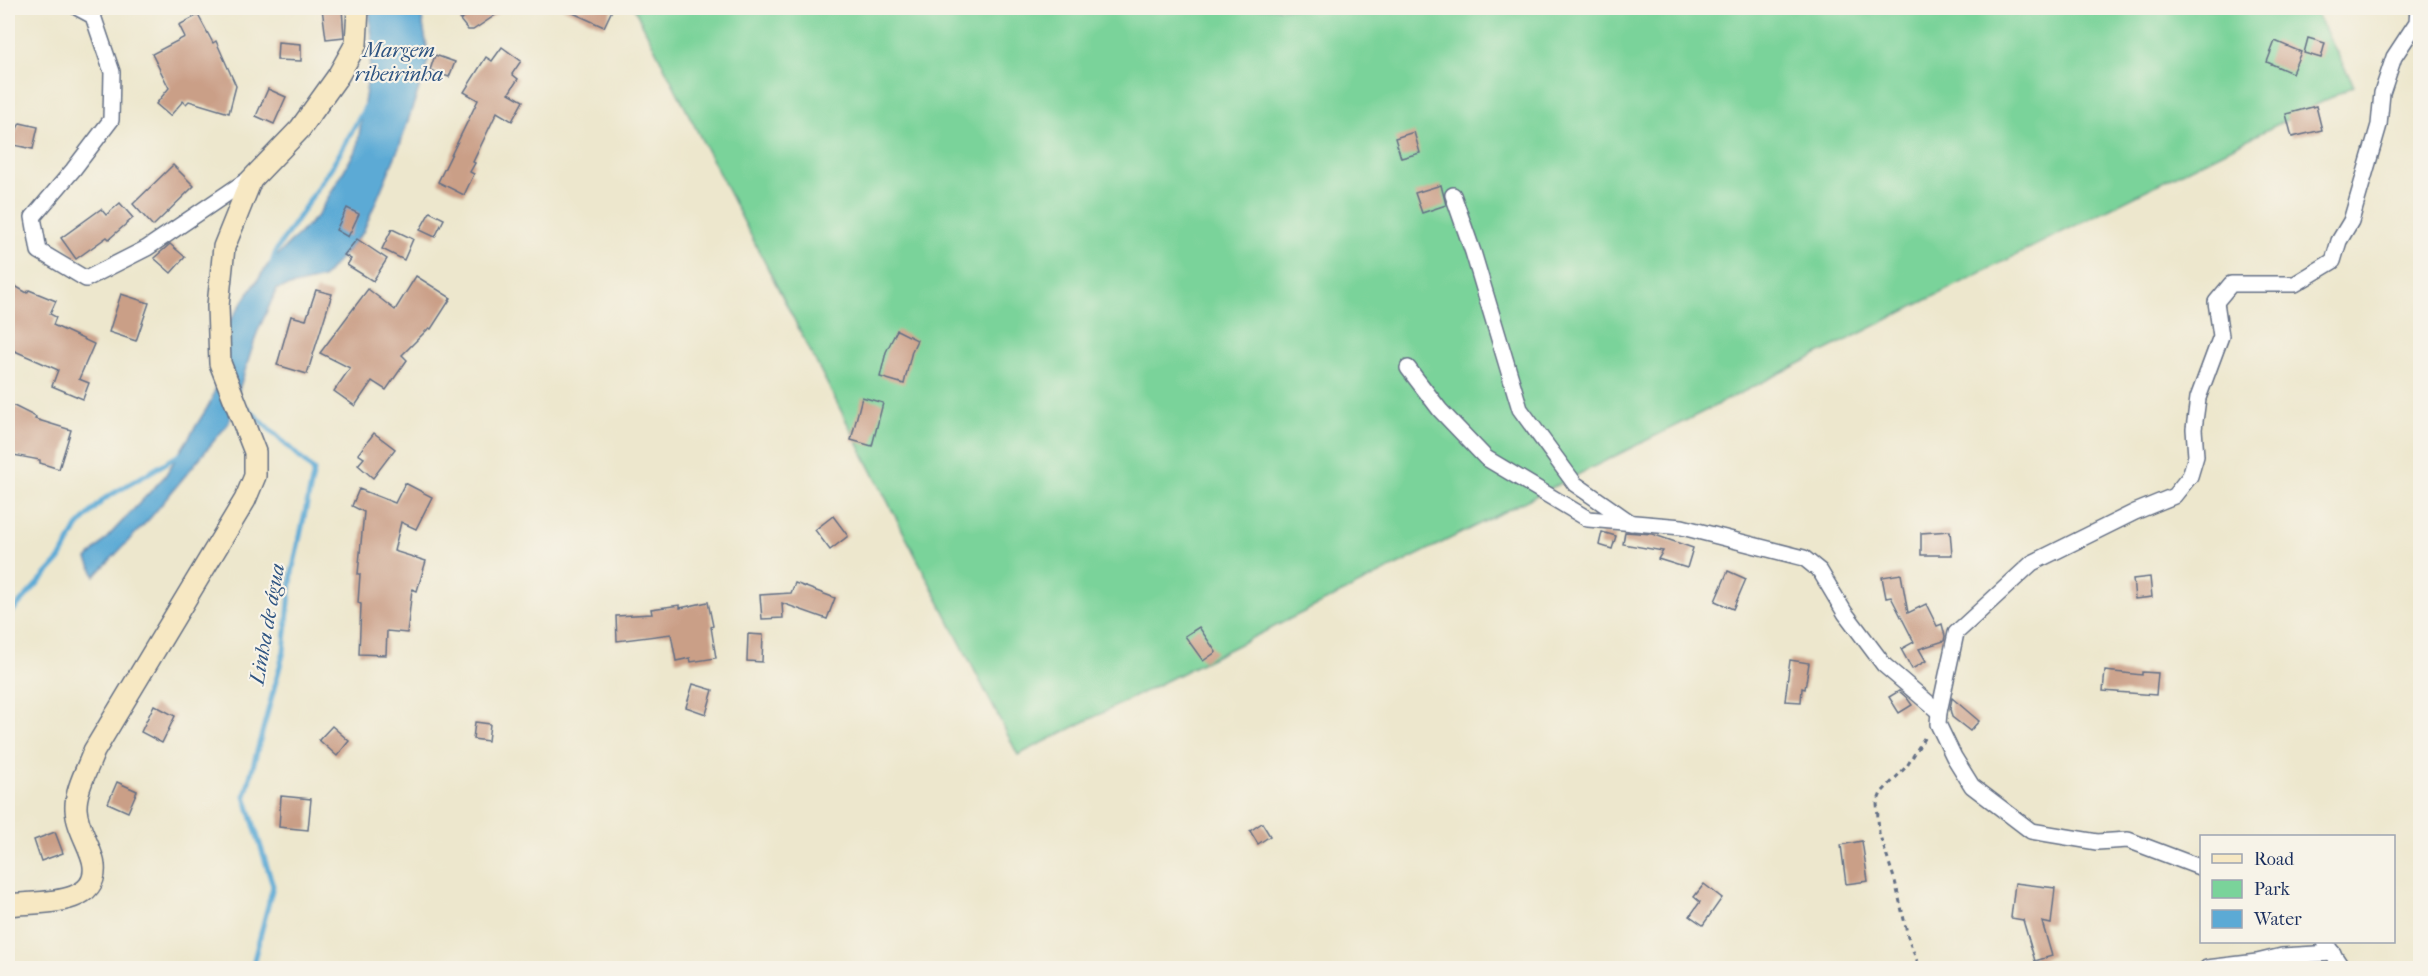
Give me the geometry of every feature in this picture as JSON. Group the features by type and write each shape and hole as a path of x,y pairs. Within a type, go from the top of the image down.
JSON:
{"street":[{"path":"78,8 93,16 112,72 111,120 33,217 39,251 86,279 147,248 258,172"},
{"path":"8,905 70,899 82,894 92,879 94,866 79,828 76,807 94,751 245,500 255,476 255,452 220,363 218,306 224,247 251,180 300,129 338,76 356,45 358,8"},
{"path":"2200,867 2128,840 2097,842 2031,831 1972,786 1938,724 1956,633 2032,563 2135,512 2174,496 2190,476 2196,456 2194,429 2198,398 2221,336 2216,302 2231,284 2295,284 2332,261 2339,241 2350,221 2379,125 2382,93 2394,57 2417,22 2418,8"},
{"path":"1453,195 1473,252 1520,409 1575,484 1631,523"},
{"path":"1407,368 1440,410 1486,458 1588,519 1682,527 1804,558 1820,571 1845,613 1884,665 1939,712"},
{"path":"2207,969 2257,962 2329,947 2342,969"}],"path":[{"path":"1926,969 1918,963 1909,941 1895,881 1879,833 1877,803 1886,786 1897,777 1920,747 1939,712"}],"green space":[{"path":"634,8 2314,8 2354,86 1018,755"}],"water":[{"name":"Margem ribeirinha","path":"369,8 420,8 429,58 400,145 363,232 323,278 277,289 257,333 228,424 151,517 95,576 87,559 165,476 209,405 215,390 228,324 267,266 318,215 357,148 373,46"}],"building":[{"path":"322,8 342,8 344,37 326,39"},
{"path":"478,8 506,8 473,30 468,30 460,20"},
{"path":"562,8 613,8 604,27"},
{"path":"198,15 213,43 216,41 236,86 229,113 189,101 186,104 183,101 170,116 156,104 169,88 152,54 185,37 179,25"},
{"path":"2308,38 2325,43 2321,58 2304,53"},
{"path":"2275,41 2301,52 2292,73 2267,62"},
{"path":"278,42 301,44 301,61 277,60"},
{"path":"502,47 521,61 512,74 518,79 509,93 523,101 512,121 497,112 473,162 475,163 470,172 474,174 464,195 438,182 478,100 464,92 486,57 492,61"},
{"path":"435,55 455,62 449,77 430,70"},
{"path":"268,89 286,97 274,124 256,116"},
{"path":"2316,106 2322,130 2292,137 2286,114"},
{"path":"20,123 38,127 33,149 9,144"},
{"path":"1414,132 1420,153 1401,158 1395,138"},
{"path":"173,165 194,186 153,226 133,204"},
{"path":"1441,185 1446,205 1422,213 1415,193"},
{"path":"120,203 133,218 109,239 107,237 76,259 61,238 101,209 106,215"},
{"path":"347,208 359,214 348,237 336,230"},
{"path":"430,212 444,219 435,237 420,230"},
{"path":"392,229 413,239 404,260 382,249"},
{"path":"357,239 387,259 373,281 347,265 351,259 344,255"},
{"path":"170,244 185,257 171,273 154,258"},
{"path":"416,276 451,298 431,329 429,328 402,355 407,360 386,390 372,381 355,406 334,391 350,368 320,353 368,289 395,310"},
{"path":"8,282 27,293 29,290 56,301 50,314 56,317 53,325 94,344 79,379 89,383 83,399 52,386 58,370 8,348 8,324 14,307 8,304"},
{"path":"316,290 332,294 307,374 277,365 291,316 306,320"},
{"path":"121,294 149,303 136,341 109,332"},
{"path":"897,330 917,340 904,384 880,377 886,352"},
{"path":"862,397 883,403 872,446 851,440"},
{"path":"8,403 36,417 35,419 71,430 59,469 40,463 40,460 8,454"},
{"path":"374,433 395,449 373,478 358,465 364,458 358,454"},
{"path":"405,483 432,497 416,529 401,522 394,551 426,561 417,591 412,589 407,633 387,631 386,655 359,654 361,604 358,603 360,574 358,574 364,512 352,506 359,489 395,503"},
{"path":"833,516 848,536 830,550 815,530"},
{"path":"1950,531 1952,555 1921,555 1921,533"},
{"path":"1602,532 1616,536 1612,549 1599,545"},
{"path":"1625,532 1652,534 1693,548 1687,568 1658,559 1663,551 1623,544"},
{"path":"1728,571 1746,579 1733,609 1715,601"},
{"path":"1901,574 1908,613 1926,604 1937,626 1942,624 1945,636 1944,641 1919,649 1926,661 1912,669 1901,649 1914,642 1891,597 1886,598 1882,577"},
{"path":"2150,577 2152,597 2135,599 2133,579"},
{"path":"795,583 835,598 827,619 782,603 783,618 762,619 760,595 791,593"},
{"path":"708,602 716,658 691,662 690,658 676,661 671,634 617,641 616,616 652,614 651,609 680,605 680,608"},
{"path":"1199,627 1216,652 1203,661 1185,636"},
{"path":"748,634 763,635 762,662 747,661"},
{"path":"1790,660 1809,663 1805,689 1802,688 1801,702 1785,701"},
{"path":"2105,671 2142,675 2142,672 2158,673 2156,695 2103,691"},
{"path":"693,684 713,690 706,714 686,707"},
{"path":"1899,691 1912,705 1899,713 1889,697"},
{"path":"1952,698 1979,721 1970,731 1952,717 1950,709"},
{"path":"154,705 175,716 162,743 141,732"},
{"path":"475,722 490,724 488,741 473,739"},
{"path":"332,726 349,741 337,756 319,740"},
{"path":"117,782 137,791 128,812 108,803"},
{"path":"281,796 311,799 308,830 279,827"},
{"path":"1262,823 1270,836 1258,844 1250,831"},
{"path":"55,832 63,853 41,861 34,840"},
{"path":"1862,841 1868,881 1846,884 1841,845"},
{"path":"2015,883 2055,888 2051,924 2042,922 2052,956 2035,961 2023,920 2011,918"},
{"path":"1704,884 1722,898 1703,925 1690,916 1700,902 1694,897"}],"waterway":[{"path":"271,266 276,251 336,160 366,106"},
{"name":"Linha de água","path":"247,408 314,471 292,573 284,651 245,796 273,886 252,968"},
{"name":"Linha de água","path":"8,616 60,559 77,527 104,499 181,454"}]}
